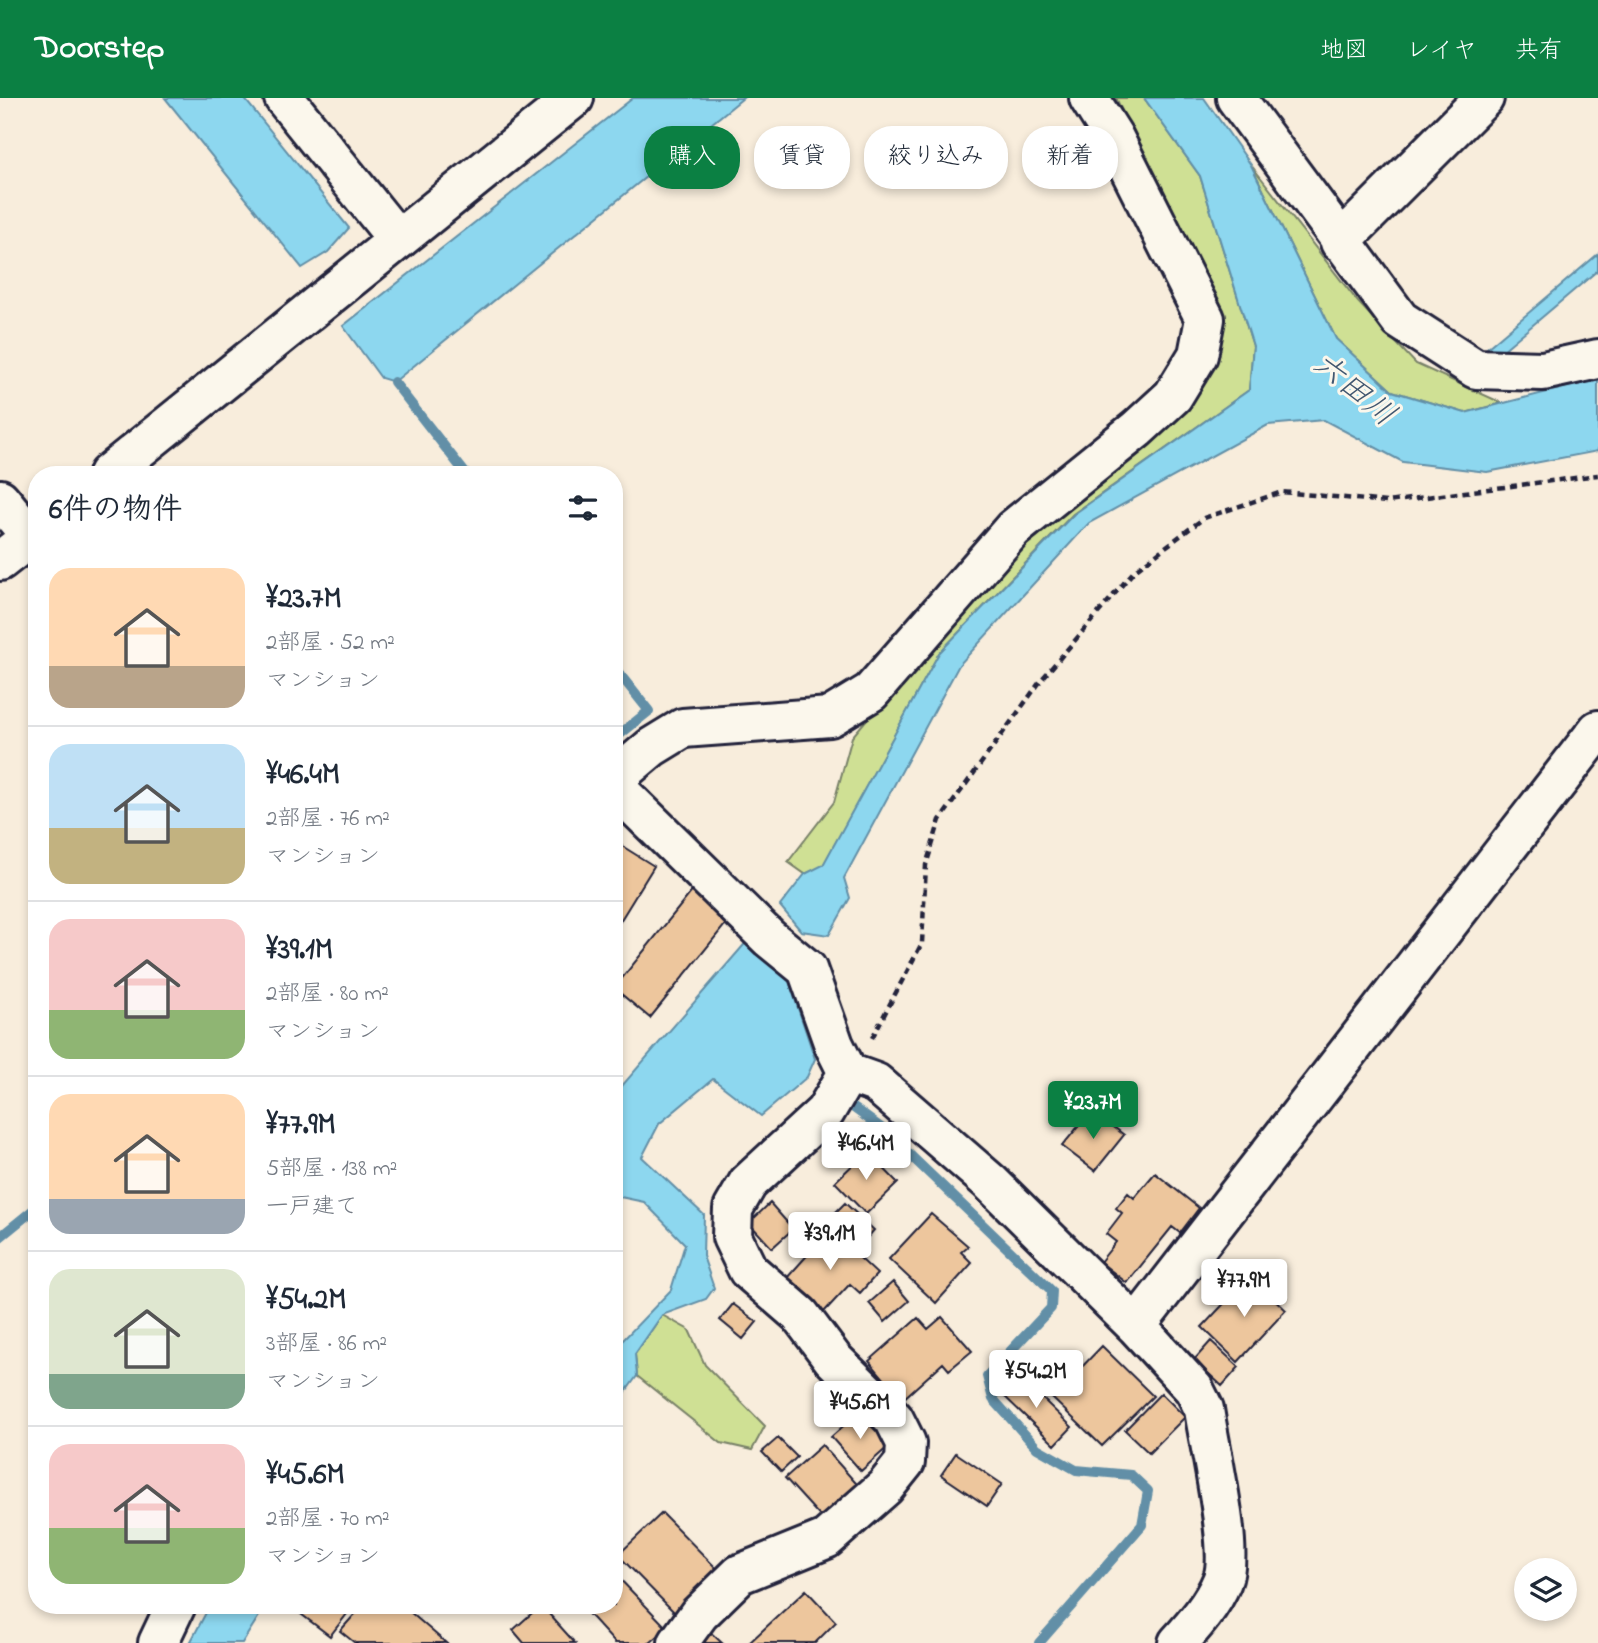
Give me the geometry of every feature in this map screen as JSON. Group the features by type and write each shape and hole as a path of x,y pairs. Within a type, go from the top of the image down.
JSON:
{"street":[{"path":"284,98 398,240"},
{"path":"118,466 574,98"},
{"path":"623,771 652,747 683,728 830,717 871,692 1013,529 1138,429 1173,396 1198,355 1205,318 1113,136 1089,98"},
{"path":"1236,98 1400,320 1476,369 1542,372 1598,359"},
{"path":"1340,242 1484,98"},
{"path":"0,499 28,530"},
{"path":"0,561 28,543"},
{"path":"1136,1326 1598,730"},
{"path":"623,795 769,938 807,969 834,1045 848,1073 876,1083 990,1182 1136,1326 1194,1390 1204,1409 1225,1544 1223,1579 1202,1616 1178,1643"},
{"path":"678,1643 699,1614 740,1574 826,1539 885,1487 905,1462 906,1443 894,1419 833,1359 800,1315 748,1270 732,1237 733,1209 748,1183 825,1112 848,1073"},
{"path":"158,1643 172,1614"}],"path":[{"path":"848,1073 866,1050 922,943 926,865 940,820 1042,679 1135,570 1204,518 1282,492 1387,502 1598,475"}],"green space":[{"path":"1116,98 1144,98 1200,176 1253,346 1249,390 1073,514 939,653 823,866 805,874 788,862 834,802 852,737 1014,543 1189,402 1224,328"},
{"path":"1251,165 1358,302 1416,364 1502,403 1465,413 1392,391 1336,339"},
{"path":"662,1315 689,1330 705,1365 765,1426 752,1450 721,1443 637,1376 635,1354"}],"water":[{"path":"165,98 244,98 349,228 328,252 302,268"},
{"path":"633,98 743,98 709,126 644,126 644,179 394,382 381,378 343,326"},
{"name":"六田川","path":"1144,98 1204,98 1251,165 1336,339 1392,391 1465,413 1598,379 1598,451 1487,472 1403,462 1324,420 1268,425 1089,523 959,665 844,878 850,898 829,935 801,931 780,906 805,874 823,865 939,653 1074,514 1249,390 1253,346 1200,176"},
{"path":"1598,254 1598,270 1502,351 1487,348"},
{"path":"749,939 789,981 815,1059 807,1077 761,1116 713,1079 659,1124 642,1157 704,1215 703,1256 714,1288 706,1299 662,1315 635,1354 637,1376 623,1395 623,1340 671,1290 685,1244 644,1202 623,1198 623,1085"},
{"path":"205,1614 260,1614 242,1643 190,1643"}],"building":[{"path":"623,847 654,866 623,916"},
{"path":"693,890 729,920 650,1018 623,996 623,977"},
{"path":"1092,1110 1124,1135 1095,1171 1062,1146"},
{"path":"867,1151 898,1183 866,1214 835,1182"},
{"path":"1155,1173 1199,1208 1180,1233 1172,1227 1127,1283 1100,1262 1116,1242 1106,1234 1122,1213 1116,1208 1128,1193 1134,1198"},
{"path":"770,1203 793,1229 772,1248 749,1223"},
{"path":"845,1203 874,1230 857,1250 826,1222"},
{"path":"931,1214 968,1246 961,1252 972,1263 936,1303 889,1259"},
{"path":"830,1230 877,1274 860,1293 850,1284 823,1313 786,1279"},
{"path":"1250,1276 1286,1310 1238,1362 1202,1327"},
{"path":"893,1282 909,1301 885,1322 869,1303"},
{"path":"733,1304 757,1322 743,1339 720,1320"},
{"path":"942,1317 972,1351 949,1370 943,1363 902,1400 869,1361 918,1318 928,1329"},
{"path":"1211,1341 1239,1367 1222,1386 1194,1360"},
{"path":"1102,1346 1153,1396 1102,1446 1052,1398"},
{"path":"1018,1375 1072,1427 1055,1445 1001,1393"},
{"path":"1161,1393 1185,1417 1149,1453 1125,1430"},
{"path":"859,1412 890,1445 861,1471 831,1437"},
{"path":"778,1438 797,1457 781,1472 762,1452"},
{"path":"822,1445 863,1491 827,1524 785,1478"},
{"path":"956,1453 1002,1484 987,1506 941,1475"},
{"path":"662,1513 722,1574 679,1617 623,1560 623,1550"},
{"path":"623,1582 667,1628 650,1643 615,1643 588,1614 623,1614"},
{"path":"806,1590 836,1622 815,1643 749,1643"},
{"path":"301,1614 347,1614 330,1636"},
{"path":"355,1614 412,1614 446,1643 355,1643 340,1631"},
{"path":"531,1614 549,1614 575,1643 524,1643 513,1630"},
{"path":"708,1630 722,1643 696,1643"}],"waterway":[{"path":"394,382 460,466"},
{"path":"623,678 649,711 623,732"},
{"path":"851,1106 884,1130 1052,1291 1051,1308 987,1376 993,1399 1037,1448 1076,1470 1131,1475 1148,1491 1142,1525 1039,1643"},
{"path":"0,1237 28,1214"}]}
